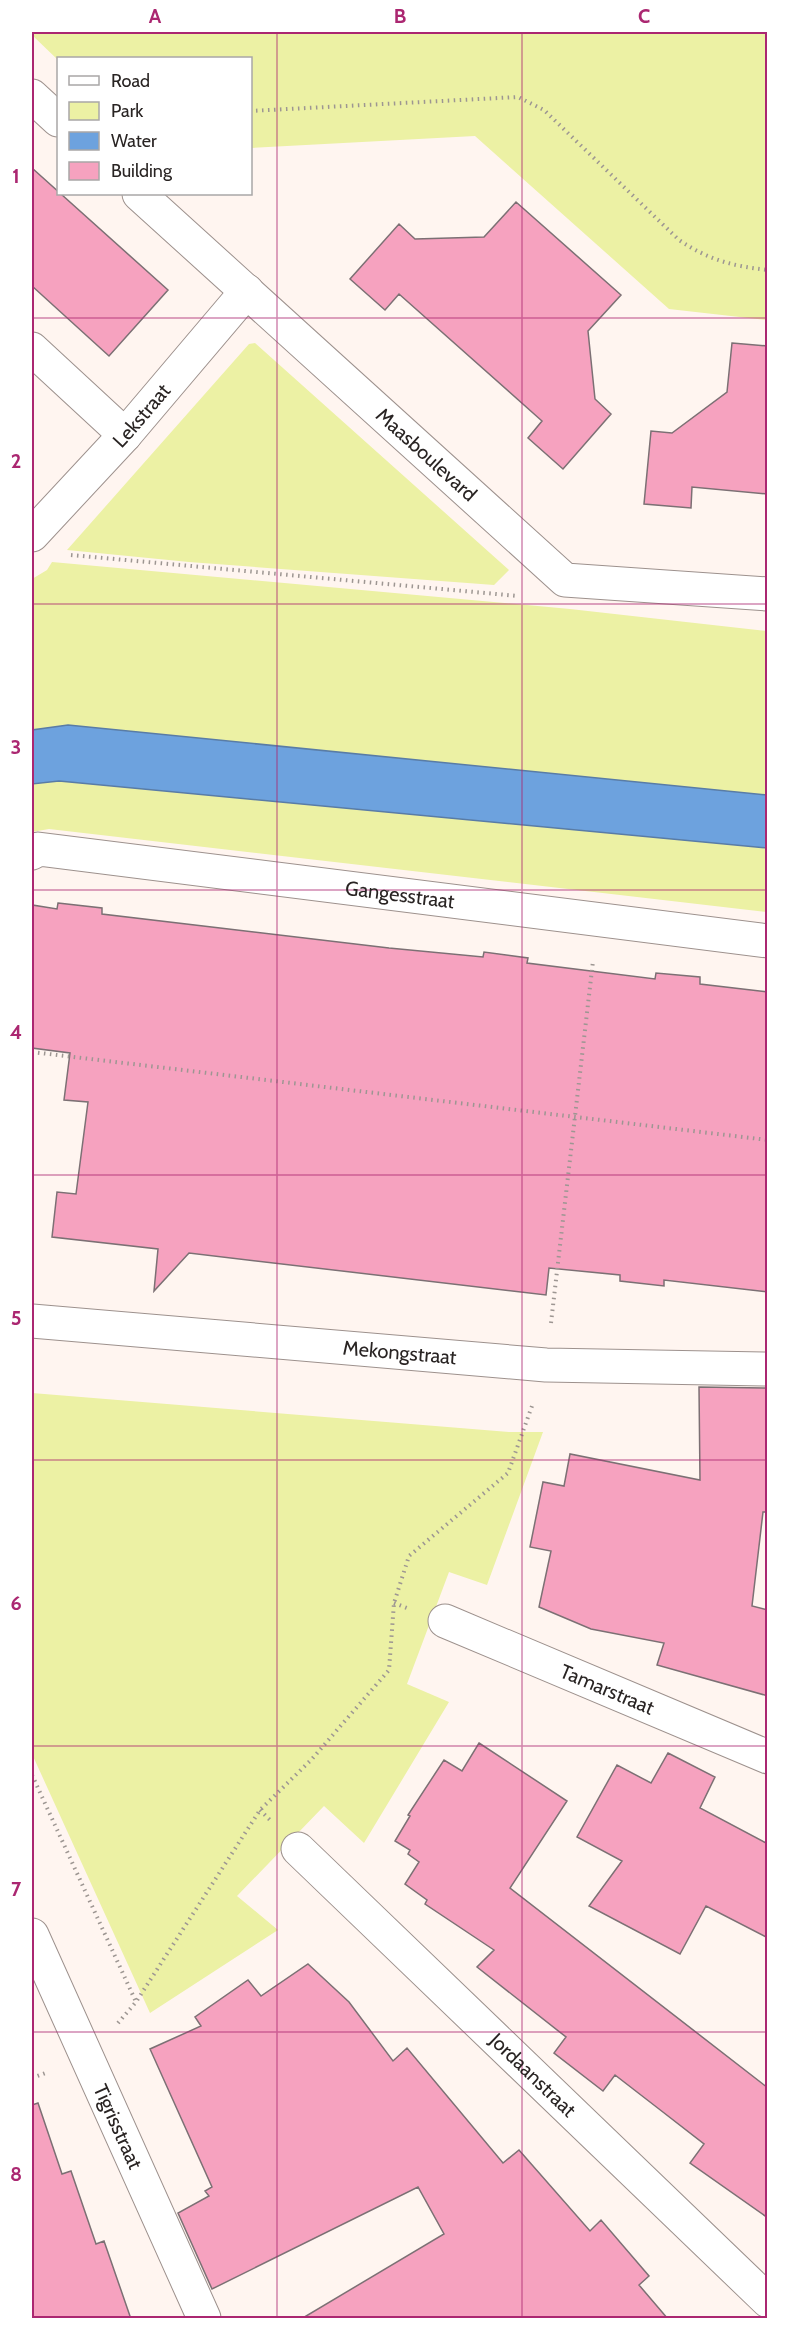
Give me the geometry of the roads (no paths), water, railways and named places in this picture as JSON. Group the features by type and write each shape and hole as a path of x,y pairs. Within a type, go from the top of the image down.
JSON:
{"street":[{"path":"32,96 57,119"},
{"name":"Maasboulevard","path":"140,195 566,580 768,594"},
{"name":"Lekstraat","path":"32,535 125,435 247,291"},
{"path":"32,349 125,435"},
{"name":"Gangesstraat","path":"32,853 38,849 768,941"},
{"name":"Mekongstraat","path":"32,1321 546,1365 768,1369"},
{"name":"Tamarstraat","path":"445,1621 768,1757"},
{"name":"Jordaanstraat","path":"298,1849 768,2301"},
{"name":"Tigrisstraat","path":"32,1935 204,2319"}],"water":[{"path":"68,725 767,795 767,848 59,781 32,784 32,730"}]}
